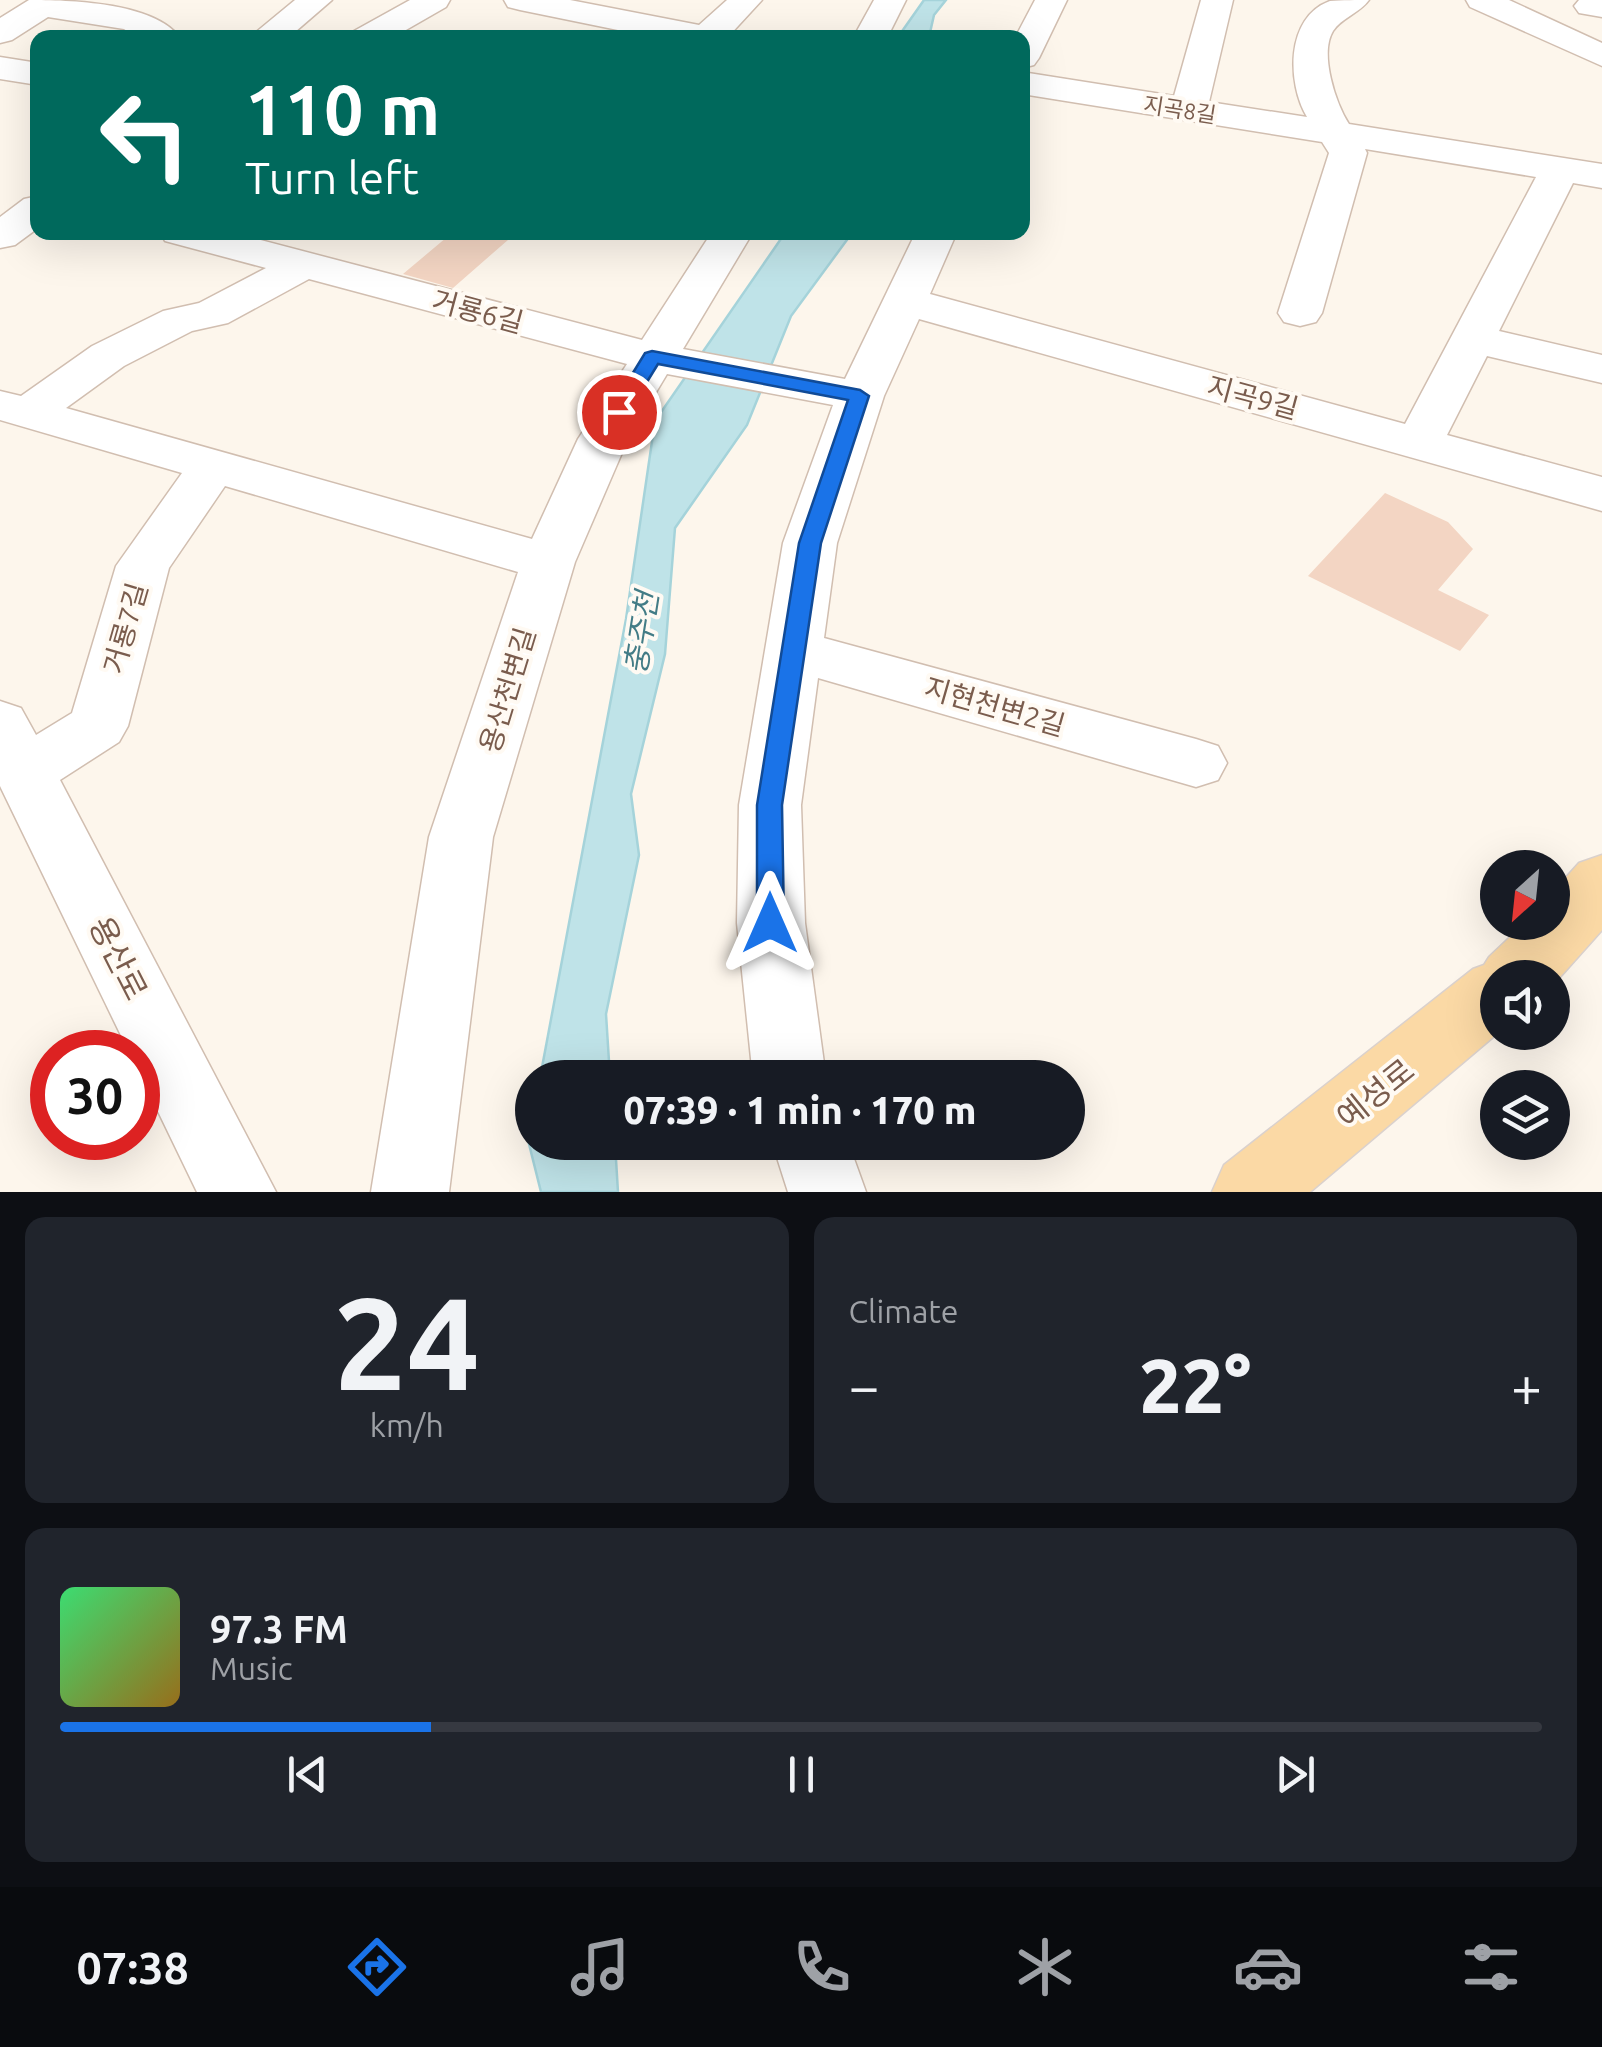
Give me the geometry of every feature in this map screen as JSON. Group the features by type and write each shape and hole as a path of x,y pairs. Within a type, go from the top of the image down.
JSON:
{"main road":[{"path":"1534,960 1602,882"},
{"name":"예성로","path":"1251,1192 1480,1006"}],"street":[{"path":"277,30 316,0"},
{"path":"382,30 434,0"},
{"path":"520,0 622,30"},
{"path":"714,30 746,0"},
{"path":"874,30 890,0"},
{"path":"1030,42 1051,0"},
{"path":"1189,110 1217,0"},
{"path":"1300,313 1348,153 1316,102 1314,32 1353,0"},
{"path":"1482,0 1590,51 1594,4"},
{"path":"22,17 132,22 148,30"},
{"path":"0,68 30,73"},
{"name":"지곡8길","path":"1030,84 1581,172"},
{"path":"1419,442 1472,339 1581,172"},
{"path":"0,186 30,194"},
{"path":"0,236 30,214"},
{"name":"거룡6길","path":"209,240 652,357 860,396"},
{"name":"용산천변길","path":"410,1192 461,837 548,562 602,440 728,240"},
{"path":"788,1060 770,923 770,805 810,543 860,396 933,240"},
{"path":"14,409 179,320 212,314 304,266"},
{"name":"지곡9길","path":"904,300 1602,494"},
{"path":"1472,339 1602,369"},
{"path":"14,409 548,562"},
{"name":"거룡7길","path":"13,748 98,726 143,566 212,466"},
{"name":"지현천변2길","path":"794,650 1196,763"},
{"name":"용산로","path":"13,748 237,1192"},
{"path":"816,1160 827,1192"}],"water":[{"path":"924,0 946,0 934,15 931,30 903,30"},
{"name":"충주천","path":"780,240 847,240 791,316 747,425 675,528 665,654 631,794 639,855 606,1014 609,1060 543,1060 626,619 655,421"},
{"path":"533,1160 616,1160 618,1192 541,1192"}],"building":[{"path":"443,240 508,240 453,288 403,274"},
{"path":"1385,493 1448,522 1473,549 1438,590 1489,615 1460,651 1308,576"}],"route":[{"path":"619,412 652,357 860,396 810,543 770,805 770,923"}]}
